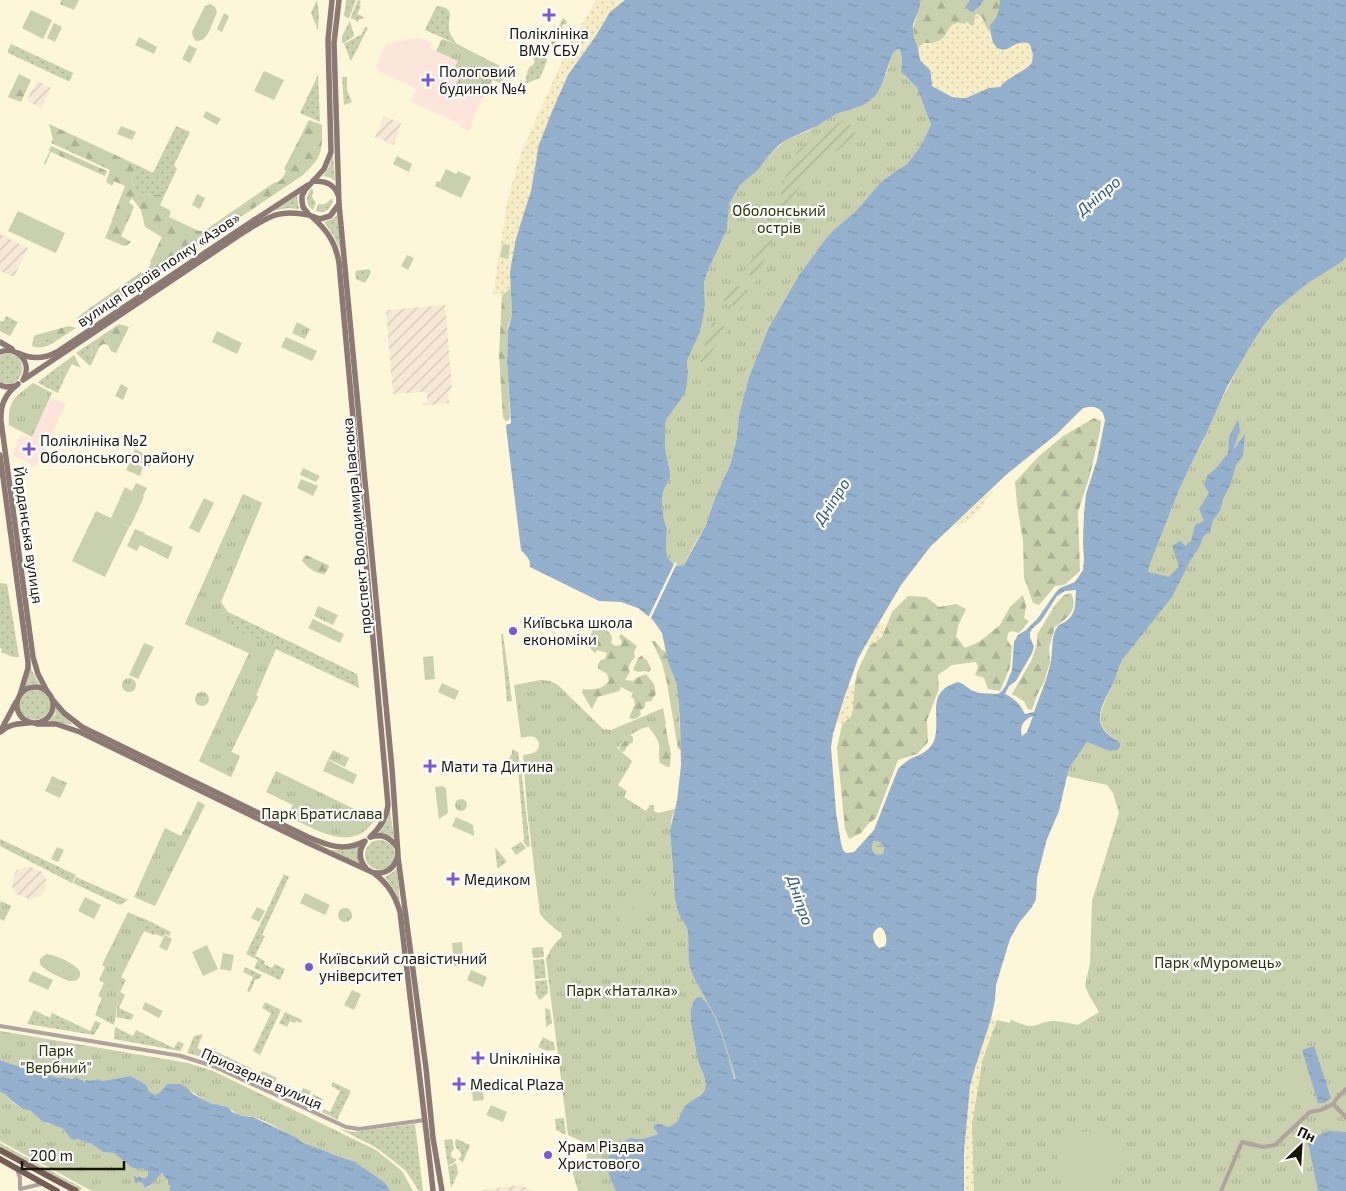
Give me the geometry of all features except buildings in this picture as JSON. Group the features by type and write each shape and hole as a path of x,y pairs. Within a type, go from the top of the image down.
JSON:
{"main road":[{"path":"332,0 328,40 330,152 324,169 310,183 302,196 304,207 311,216 320,218 330,216 340,204 334,42 339,0"},
{"path":"310,183 327,182 337,190 339,196"},
{"name":"вулиця Героїв полку «Азов»","path":"0,342 26,356 37,358 44,358 57,352 310,183"},
{"name":"проспект Володимира Івасюка","path":"340,204 388,805 381,825 368,839"},
{"name":"вулиця Героїв полку «Азов»","path":"20,382 264,220 278,213 311,216"},
{"name":"проспект Володимира Івасюка","path":"311,216 328,233 334,244 339,263 375,631 392,769 397,847"},
{"path":"0,352 10,350 17,352 26,362 27,368 26,374 20,382 12,387 0,385"},
{"name":"Йорданська вулиця","path":"20,382 10,390 4,399 0,414 33,657 38,674 50,696 64,713 82,727 325,845 342,848 357,845 368,839"},
{"name":"Йорданська вулиця","path":"0,455 28,666 19,696 0,732"},
{"path":"35,687 42,689 50,696 53,707 50,715 44,721 33,723 22,718 18,713 16,707 19,696 25,690 35,687"},
{"name":"Йорданська вулиця","path":"0,732 13,724 33,723 56,724 80,732 370,872"},
{"path":"433,1191 400,912 388,885 370,872 360,859 361,847 368,839 376,836 388,838 397,847 426,1068 433,1138 442,1191"},
{"path":"370,872 390,870 394,866 398,855"},
{"path":"419,1069 426,1068"},
{"path":"0,1150 76,1191"},
{"path":"0,1159 58,1191"}],"street":[{"name":"Приозерна вулиця","path":"0,1026 182,1056 213,1066 346,1127 360,1129 425,1120"},
{"path":"1221,1191 1242,1142 1263,1148 1272,1146 1310,1112 1321,1110 1333,1104 1346,1089"},
{"path":"1333,1104 1346,1117"},
{"path":"17,1169 20,1178 19,1190 43,1183"}],"shaded area":[{"name":"Пологовий будинок №4","path":"419,37 432,43 430,48 458,61 460,75 456,84 483,97 469,131 460,127 460,124 411,102 417,89 377,70 376,67 386,44"},
{"path":"37,81 51,88 41,108 29,102 28,98"},
{"path":"384,116 401,123 394,145 375,137"},
{"path":"0,234 28,248 14,277 0,271"},
{"path":"445,305 452,388 448,393 449,403 423,406 422,403 427,402 427,394 423,392 393,394 386,313 387,310"},
{"path":"51,397 66,404 36,467 12,455 21,435 31,439"},
{"path":"29,866 42,872 46,880 46,887 43,893 31,900 16,894 12,887 14,874 17,870"},
{"path":"520,1185 534,1191 481,1191 482,1190"}],"green space":[{"path":"62,0 79,0 74,10 60,4"},
{"path":"317,0 319,15 318,30 311,13"},
{"path":"346,0 356,0 349,18 344,16"},
{"path":"358,0 361,1 359,5 361,6 357,14 364,17 357,22 351,19 351,17"},
{"path":"921,0 969,0 968,3 975,11 984,0 1000,0 998,12 990,25 990,32 981,17 976,14 974,25 971,26 966,22 965,24 952,25 941,40 934,43 924,43 918,48 914,28"},
{"path":"210,4 215,7 216,15 206,36 200,41 196,41 192,32 205,6"},
{"path":"436,7 448,9 450,14 450,31 457,44 425,30"},
{"path":"31,10 52,20 43,39 22,28"},
{"path":"224,13 229,16 222,32 217,29"},
{"path":"563,18 567,21 566,24 562,25 563,29 558,38 554,39 556,43 553,47 550,45"},
{"path":"350,21 354,36 344,43 342,42 342,36"},
{"path":"54,23 62,27 55,42 47,38"},
{"path":"365,27 368,28 351,61 344,44 362,34"},
{"path":"139,37 157,47 154,54 135,45"},
{"path":"442,39 457,44 500,66 504,85 493,80 483,97 456,84 460,75 453,71 458,61 436,51"},
{"path":"11,44 73,73 70,81 8,53"},
{"path":"189,45 197,49 190,63 182,59"},
{"path":"537,46 543,49 547,61 540,78 520,86 519,84 526,81 527,72 535,61 533,60 536,54 539,53 535,50"},
{"name":"Оболонський острів","path":"898,49 902,59 901,68 905,77 917,88 931,125 920,147 907,164 881,182 855,212 824,241 799,275 768,329 749,377 739,415 736,442 730,465 715,498 706,525 684,565 677,566 668,558 666,550 667,529 662,502 663,492 670,478 670,472 665,448 665,424 688,372 688,354 700,332 705,305 704,283 727,229 730,200 740,185 759,169 769,155 786,140 808,131 836,114 858,107 878,92 892,55"},
{"path":"264,71 284,80 274,100 254,91"},
{"path":"19,74 31,80 21,102 8,97"},
{"path":"318,75 320,122 300,113"},
{"path":"342,77 347,77 347,90 352,102 344,105"},
{"path":"561,91 543,133 510,272 512,315 508,326 507,362 510,417 506,421 503,418 499,355 502,295 504,294 532,145"},
{"path":"206,111 221,119 217,125 203,117"},
{"path":"309,120 322,125 322,142 318,158 303,175 92,317 87,310 141,272 147,270 162,237 145,227 141,210 132,198 129,202 134,207 121,236 131,242 124,246 105,238 125,186 114,181 112,186 106,182 110,170 86,159 87,155 53,139 49,124 137,165 132,177 135,192 141,190 145,195 165,194 160,205 171,211 169,217 199,231 204,231 282,179 286,171 284,169"},
{"path":"845,120 859,139 825,158 806,179 781,220 757,279 743,272 767,237 775,217 787,169 799,150 827,127"},
{"path":"121,126 136,132 132,140 117,134"},
{"path":"176,126 190,132 174,165 177,169 165,194 145,195 135,192 132,177 137,165 153,173"},
{"path":"53,139 88,155 86,159 51,143"},
{"path":"51,146 107,171 105,176 51,152 45,165 44,163"},
{"path":"333,153 335,181 323,176 329,167"},
{"path":"397,156 412,164 409,172 393,164"},
{"path":"446,169 456,174 458,171 471,177 461,198 435,186 437,181 440,182"},
{"path":"312,188 312,197 316,203 313,210 308,205 307,200"},
{"path":"197,194 205,198 200,209 192,205"},
{"path":"297,195 299,209 288,208 273,211"},
{"path":"333,199 328,210 316,211 318,204 326,203"},
{"path":"18,211 65,233 56,253 8,231"},
{"path":"337,215 341,251 324,222"},
{"path":"503,244 510,245 508,259 500,257"},
{"path":"407,255 414,258 408,270 401,266"},
{"name":"Парк «Муромець»","path":"1346,257 1346,1191 974,1191 972,1124 983,1059 997,1020 1010,1023 1011,1020 1031,1026 1054,1021 1078,1025 1099,1012 1085,986 1090,963 1092,901 1119,813 1113,793 1107,785 1067,776 1070,767 1087,742 1109,751 1116,739 1103,728 1101,722 1102,709 1120,662 1142,634 1138,608 1150,564 1179,490 1204,439 1202,435 1254,340 1283,303 1316,277 1343,261"},
{"path":"369,269 371,272 365,283 356,279 356,271"},
{"path":"743,272 757,279 751,292 734,283"},
{"path":"734,283 751,292 741,310 722,300"},
{"path":"87,310 92,317 81,324 77,318"},
{"path":"6,316 18,322 10,336 0,331 0,321 3,322"},
{"path":"713,321 729,329 704,363 698,361"},
{"path":"297,322 310,329 305,339 292,333"},
{"path":"119,324 129,327 116,353 111,351 108,345 104,344 100,346 92,363 91,343"},
{"path":"69,326 76,328 59,339 37,344 36,335"},
{"path":"217,331 242,343 237,354 212,342"},
{"path":"36,335 37,344 59,339 46,346 36,347 32,346 34,336"},
{"path":"286,337 317,351 312,361 281,347"},
{"path":"91,343 92,363 90,366 76,353"},
{"path":"3,354 18,358 22,364 20,377 16,382 9,384 0,382 0,356"},
{"path":"74,355 81,368 72,364 66,375 58,367"},
{"path":"58,367 66,375 58,393 38,382"},
{"path":"33,383 52,393 32,437 9,425 9,417 14,400"},
{"path":"121,384 128,388 123,400 115,396"},
{"path":"1094,418 1101,421 1100,431 1090,475 1078,512 1080,571 1064,585 1055,586 1039,605 1033,603 1024,577 1023,541 1015,482 1039,456 1063,436"},
{"path":"135,449 153,458 149,467 131,458"},
{"path":"130,462 143,467 140,476 126,470"},
{"path":"303,468 320,476 316,482 300,475"},
{"path":"301,479 318,486 313,496 297,488"},
{"path":"136,483 147,488 130,527 116,520 129,527 105,577 72,561 96,511 111,518 125,487 132,491"},
{"path":"243,494 262,503 221,602 228,612 357,674 359,688 276,649 256,695 258,697 231,752 240,756 231,777 199,761 249,653 185,624"},
{"path":"243,494 262,503 220,602 232,627 276,648 256,695 258,697 231,752 240,756 231,777 199,761 249,653 185,624"},
{"path":"204,498 214,503 199,533 189,528"},
{"path":"135,529 145,533 143,538 145,534 173,547 168,559 140,545 137,551 127,546"},
{"path":"306,555 328,565 329,567 325,574 315,572 304,564 302,561"},
{"path":"0,583 7,584 19,657 13,657 1,652"},
{"path":"1071,593 1074,604 1073,608 1068,617 1055,627 1049,648 1050,662 1044,682 1032,710 1028,709 1024,701 1012,694 1032,659 1037,644 1037,635 1041,628 1055,605 1064,595"},
{"path":"1023,595 1026,606 1024,618 1029,621 1019,633 1012,631 1008,633 1007,640 1012,647 1010,667 1000,691 988,689 984,678 975,675 978,667 976,662 952,665 938,675 939,689 927,720 928,742 917,754 898,760 876,818 861,833 849,839 845,829 837,748 842,725 852,715 857,672 870,645 882,637 892,612 908,596 926,597 939,607 956,604 966,609 958,626 956,636 965,648 979,642 1000,625 1010,607"},
{"path":"318,606 338,615 333,625 314,616"},
{"path":"313,619 344,634 340,643 308,628"},
{"path":"597,629 607,630 612,637 611,643 615,646 621,645 622,642 619,637 621,634 637,646 634,652 635,657 629,666 630,672 625,680 633,681 646,674 654,684 656,694 651,701 645,702 645,707 640,711 641,714 637,718 629,718 635,704 634,699 631,697 633,693 621,687 619,691 598,697 592,709 582,693 583,689 597,689 609,681 607,674 598,668 598,664 601,660 605,659 607,653 597,650 595,653 590,648 589,641 592,631"},
{"path":"501,634 503,634 512,701 507,702"},
{"path":"652,641 655,641 665,651 676,682 681,750 678,749 662,663"},
{"path":"144,643 154,647 138,679 129,675"},
{"path":"643,655 651,669 649,672 633,670 638,658"},
{"path":"433,656 435,679 425,680 423,657"},
{"path":"30,667 40,685 32,684 25,687 28,680"},
{"path":"126,678 132,678 136,685 132,692 126,692 122,688 122,682"},
{"name":"Парк «Наталка»","path":"541,680 550,681 558,685 603,729 611,730 663,708 666,724 639,730 628,737 617,748 632,761 618,785 627,791 624,797 646,811 650,805 654,805 654,811 658,813 675,809 670,830 674,889 679,915 687,928 691,971 716,1018 736,1079 734,1079 696,998 691,1008 690,1019 697,1058 705,1080 705,1090 684,1108 677,1122 671,1127 655,1130 658,1134 647,1138 630,1138 615,1148 608,1159 608,1172 616,1191 578,1191 572,1170 587,1158 585,1143 568,1135 546,959 552,947 562,937 561,932 540,914 527,809 523,755 535,752 539,744 538,740 534,737 521,738 514,685"},
{"path":"442,683 459,691 455,700 438,692"},
{"path":"35,690 46,694 50,705 46,716 35,720 24,716 20,705 24,694"},
{"path":"202,692 207,694 209,699 207,704 202,706 197,704 195,699 197,694"},
{"path":"56,707 73,725 49,721 55,715"},
{"path":"664,719 671,754 670,767 660,763 658,742 648,726 649,722"},
{"path":"630,735 633,737 633,742 622,752 619,747"},
{"path":"512,749 518,752 520,766 508,759 512,754"},
{"path":"333,750 349,758 345,767 328,759"},
{"path":"328,760 357,775 353,784 323,771"},
{"path":"518,769 521,769 530,846 527,847 523,841"},
{"name":"Парк Братислава","path":"276,771 375,819 366,830 356,836 345,837 322,832 287,816 293,805 266,792"},
{"path":"52,776 67,783 64,790 49,783"},
{"path":"49,783 64,790 60,798 45,791"},
{"path":"442,786 446,788 448,813 439,819 435,787"},
{"path":"459,799 463,799 467,805 463,811 459,811 455,807 455,803"},
{"path":"198,801 205,805 155,906 134,897 165,828 181,836"},
{"path":"390,810 394,838 384,833 379,833 388,819"},
{"path":"456,817 473,825 474,836 452,826"},
{"path":"0,839 76,875 72,883 0,846"},
{"path":"380,840 391,844 395,855 391,866 380,870 369,866 365,855 369,844"},
{"path":"874,841 882,845 884,849 882,854 876,854 872,851 871,846"},
{"path":"521,842 526,848 516,855 511,848"},
{"path":"57,847 64,850 58,862 51,859"},
{"path":"359,847 358,857 360,864 330,850 343,850"},
{"path":"495,847 507,862 498,868 497,866"},
{"path":"397,868 400,905 396,893 385,877"},
{"path":"284,874 289,877 262,935 265,936 255,956 265,961 264,964 272,968 275,964 285,969 280,980 254,968 258,960 246,954"},
{"path":"76,877 128,900 120,905 73,883"},
{"path":"646,881 655,900 644,905 635,886"},
{"path":"305,893 330,905 325,915 300,903"},
{"path":"638,896 644,910 636,914 629,900"},
{"path":"85,897 101,905 94,919 78,911"},
{"path":"1,901 11,906 4,921 0,919"},
{"path":"257,907 265,911 259,922 251,918"},
{"path":"342,908 348,908 352,915 348,922 342,922 338,918 338,912"},
{"path":"627,908 636,927 625,932 616,912"},
{"path":"128,912 148,921 121,977 114,1025 95,1015 102,998 98,996 104,983 99,980 105,967 102,965"},
{"path":"143,918 171,932 169,936 165,934 163,937 144,931 121,977 126,980 120,992 125,995 119,1008 134,1015 131,1020 116,1017 122,962"},
{"path":"165,935 172,939 167,951 159,947"},
{"path":"462,942 464,965 454,966 452,943"},
{"path":"207,945 218,969 203,976 192,952"},
{"path":"543,947 544,957 533,958 532,948"},
{"path":"223,953 234,955 231,971 220,969"},
{"path":"46,954 56,956 75,966 79,970 80,975 78,979 70,981 44,968 40,964 40,959"},
{"path":"544,959 546,978 535,979 533,960"},
{"path":"245,967 262,975 255,980 250,992 247,991 253,977 243,972"},
{"path":"471,970 487,977 483,987 467,980"},
{"path":"33,971 53,980 48,990 28,981"},
{"path":"547,980 548,993 540,1000 535,993 535,981"},
{"path":"352,990 361,994 354,1010 344,1005"},
{"path":"145,1002 163,1011 159,1018 142,1009"},
{"path":"265,1002 281,1010 260,1055 253,1051 271,1013 262,1008"},
{"path":"545,1008 550,1010 552,1023 546,1027"},
{"path":"34,1010 50,1018 52,1013 90,1031 95,1021 101,1023 94,1035 27,1024"},
{"path":"285,1012 302,1020 301,1023 290,1021 287,1027 279,1023"},
{"path":"115,1027 133,1036 136,1030 174,1048 178,1041 184,1044 180,1051 114,1039"},
{"name":"Парк \"Вербний\"","path":"0,1031 188,1063 213,1071 376,1150 402,1171 413,1191 391,1191 377,1177 350,1160 310,1146 252,1116 239,1115 223,1105 213,1105 191,1091 173,1084 167,1084 155,1095 142,1082 130,1076 102,1081 96,1079 87,1082 64,1077 59,1078 38,1072 36,1069 0,1060"},
{"path":"203,1034 197,1048 213,1056 215,1051 252,1069 248,1077 203,1057 187,1053 194,1036"},
{"path":"543,1037 554,1043 555,1050 547,1051 538,1047"},
{"path":"1304,1065 1313,1100 1291,1106 1282,1070"},
{"path":"262,1071 277,1078 273,1085 259,1078"},
{"path":"481,1078 484,1100 473,1101 471,1079"},
{"path":"333,1082 351,1091 337,1120 322,1112 324,1109 330,1112 340,1091 331,1086"},
{"path":"286,1085 301,1092 303,1088 311,1091 306,1103 283,1092"},
{"name":"Парк \"Вербний\"","path":"0,1092 5,1094 12,1102 23,1109 31,1111 48,1124 62,1128 67,1135 90,1143 103,1152 114,1153 131,1167 142,1168 148,1171 148,1176 144,1180 135,1176 135,1183 142,1183 145,1188 149,1187 161,1174 164,1174 168,1184 171,1185 170,1191 92,1191 0,1141"},
{"path":"313,1094 323,1099 318,1110 308,1105"},
{"path":"491,1105 507,1112 503,1122 486,1115"},
{"path":"564,1118 566,1135 556,1130 555,1119"},
{"path":"415,1124 423,1191 419,1191 406,1171 377,1148 340,1129 353,1132"},
{"path":"1091,1131 1106,1138 1122,1157 1091,1191 1079,1191 1054,1151 1070,1136"},
{"path":"452,1139 454,1149 451,1155 456,1161 448,1166 444,1140"},
{"path":"457,1139 470,1145 463,1162 458,1159 461,1155 456,1148 455,1141"},
{"path":"0,1143 82,1189 80,1190 0,1146"},
{"path":"456,1163 458,1173 451,1188 448,1167"}],"sand":[{"path":"596,0 625,0 606,17 595,37 568,75 538,146 531,191 514,250 510,272 510,289 502,295 493,294 507,202 521,153 566,52"},
{"path":"976,14 982,18 990,32 991,38 1008,48 1019,43 1028,43 1033,54 1032,63 1000,87 966,98 952,97 932,86 927,67 920,60 918,48 924,43 941,40 952,25 965,24 967,22 971,26 974,25"},
{"path":"992,489 993,491 981,509 967,520 967,524 964,522 958,527 956,523"},
{"path":"879,621 882,624 887,624 882,636 873,644 865,646"},
{"path":"855,685 852,715 842,725 837,721 848,686"},
{"path":"991,1019 1004,1022 1002,1025 981,1191 964,1191 964,1152 970,1086"}],"water":[{"name":"Дніпро","path":"625,0 921,0 913,24 914,38 920,60 930,70 932,86 952,97 966,98 989,88 1000,87 1032,63 1033,54 1028,43 1004,49 996,47 990,25 998,12 1000,0 1346,0 1346,257 1343,261 1294,294 1276,310 1262,328 1227,387 1179,490 1148,572 1169,577 1179,566 1172,546 1180,541 1186,546 1191,541 1195,525 1204,521 1199,509 1209,493 1204,485 1207,476 1228,453 1229,437 1238,419 1240,430 1233,450 1245,434 1243,456 1236,465 1220,511 1213,520 1210,531 1203,537 1172,597 1122,660 1103,704 1100,717 1101,724 1106,732 1120,743 1120,747 1117,750 1109,751 1087,742 1070,767 1059,811 1045,846 1037,878 1036,899 1010,939 996,985 991,1019 970,1086 964,1152 964,1191 616,1191 608,1172 608,1159 614,1148 630,1138 641,1139 658,1134 653,1127 660,1124 668,1127 675,1123 679,1120 685,1106 705,1090 705,1080 697,1058 690,1019 691,1008 696,998 700,997 711,1010 721,1034 734,1079 736,1079 716,1018 691,971 687,928 679,915 675,899 670,830 677,801 681,765 680,722 676,682 668,662 662,633 653,620 638,608 621,602 599,601 530,567 529,560 521,550 506,427 511,422 507,362 508,330 512,315 510,272 516,239 531,191 539,146 568,75 610,12","holes":["898,49 900,50 902,59 901,72 917,88 931,125 920,147 907,164 881,182 855,212 834,230 799,275 768,329 749,377 739,415 736,442 730,465 715,498 706,525 684,565 677,566 668,558 666,550 667,528 662,502 663,492 670,478 670,472 665,448 665,424 686,389 687,360 700,332 703,318 705,305 704,283 727,229 729,204 740,185 759,169 779,145 836,114 865,104 873,98 882,84 894,52","1094,407 1103,413 1105,420 1097,460 1086,494 1083,570 1075,582 1060,588 1038,618 1018,635 1014,642 1012,670 1002,691 998,694 979,693 958,682 948,686 941,692 936,706 936,732 932,745 927,750 908,760 898,769 874,830 854,852 846,853 841,843 836,812 831,747 844,698 858,659 901,585 930,547 1007,474 1057,434 1083,408","1076,590 1075,608 1069,619 1059,626 1054,633 1050,667 1044,686 1034,712 1025,714 1017,702 1005,694 1009,686 1016,681 1032,653 1034,647 1030,637 1032,629 1041,621 1057,596 1065,591","1033,716 1027,732 1022,736 1022,727","874,841 881,843 884,847 882,854 874,853 872,846","880,927 884,930 885,946 879,948 873,937 875,931"]},
{"path":"969,0 984,0 973,12 967,8"},
{"path":"1314,1046 1331,1098 1324,1103 1318,1103 1302,1050"},
{"path":"0,1060 36,1069 38,1072 59,1078 73,1079 76,1077 85,1082 86,1080 98,1079 102,1081 130,1076 142,1082 155,1095 167,1084 180,1084 193,1094 212,1104 225,1106 232,1112 242,1116 253,1117 297,1138 303,1143 355,1162 384,1182 391,1191 170,1191 170,1185 168,1185 168,1181 162,1173 153,1183 145,1188 142,1183 135,1183 134,1177 138,1178 138,1176 144,1179 148,1176 148,1171 142,1168 131,1167 114,1153 103,1152 90,1143 70,1138 62,1128 42,1121 31,1111 23,1109 0,1092"},
{"path":"1329,1131 1346,1132 1346,1191 1318,1191 1308,1142 1311,1138"}],"pier":[{"path":"675,562 677,563 650,620 648,618"}],"place":[{"name":"Поліклініка ВМУ СБУ","path":"549,15"},
{"name":"Пологовий будинок №4","path":"428,80"},
{"name":"Поліклініка №2 Оболонського району","path":"29,449"},
{"name":"Київська школа економіки","path":"513,631"},
{"name":"Мати та Дитина","path":"430,766"},
{"name":"Медиком","path":"453,879"},
{"name":"Київський славістичний університет","path":"309,967"},
{"name":"Uniклініка","path":"478,1058"},
{"name":"Medical Plaza","path":"459,1084"},
{"name":"Храм Різдва Христового","path":"548,1155"}]}
